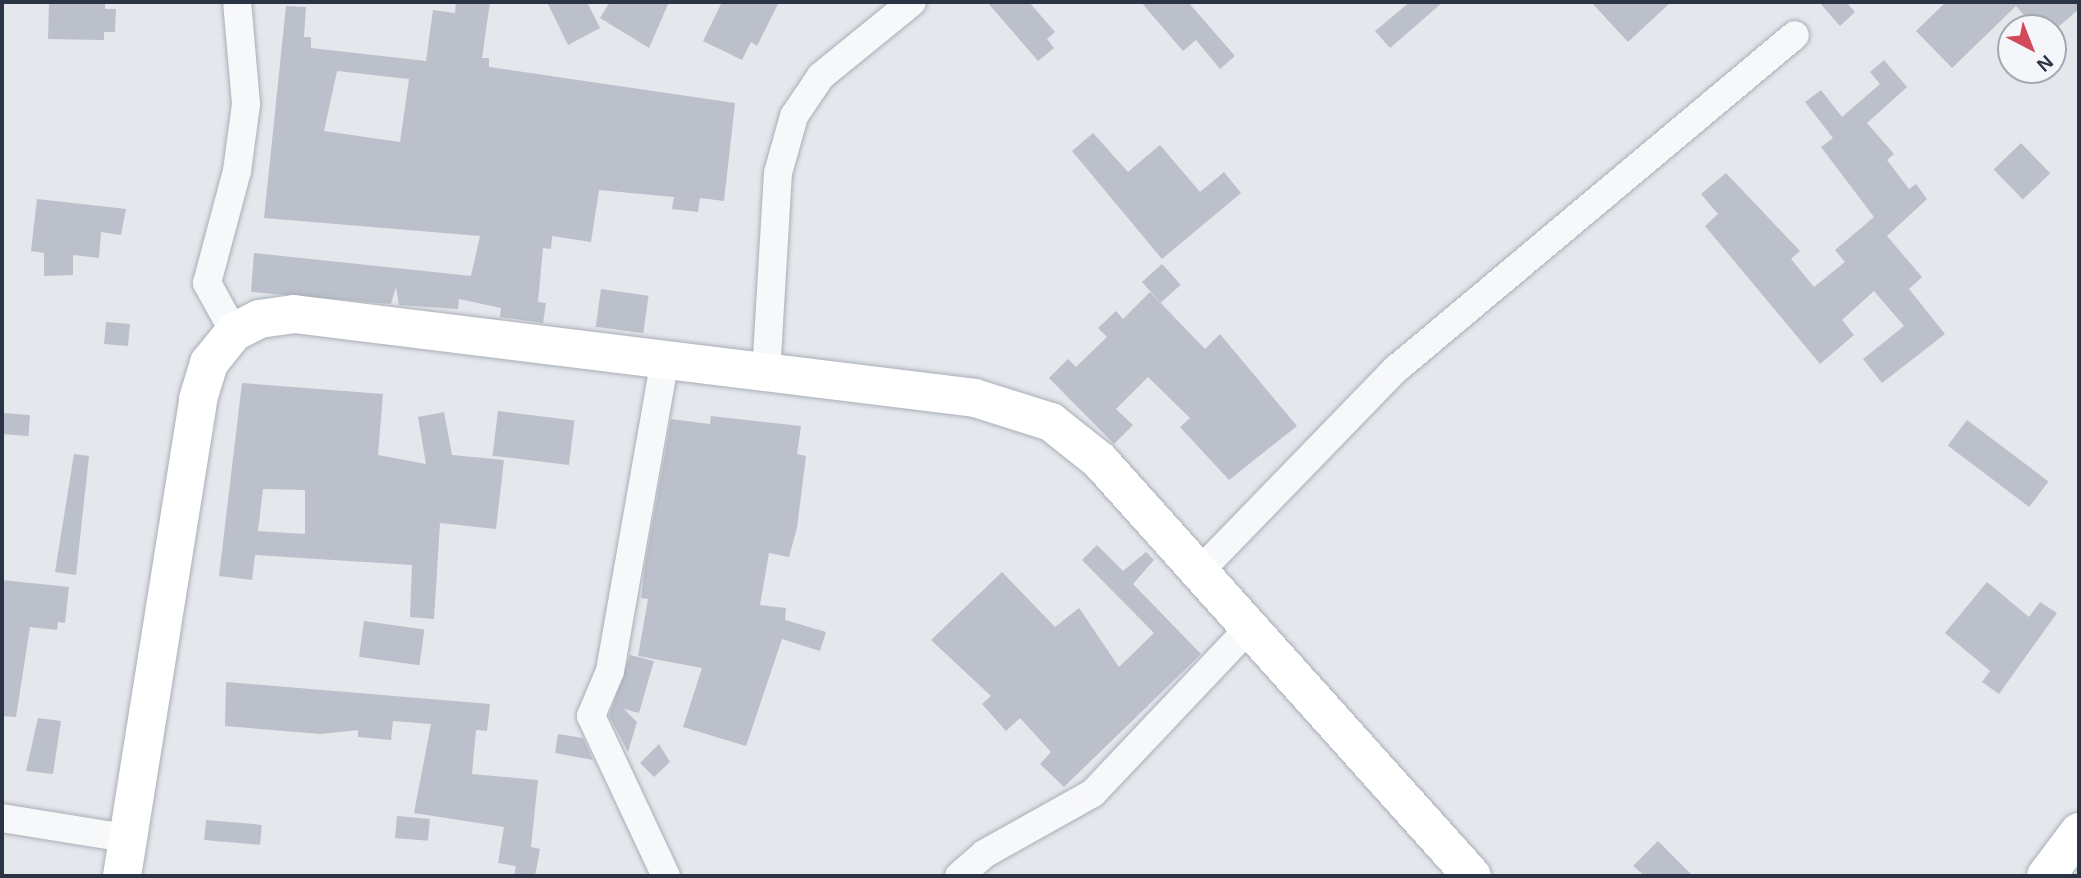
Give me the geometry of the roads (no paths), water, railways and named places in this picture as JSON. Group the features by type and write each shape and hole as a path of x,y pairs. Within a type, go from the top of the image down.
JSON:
{"main road":[{"path":"122,876 125,838 198,399 209,362 233,332 259,320 330,315 766,374 975,398 1051,422 1100,461 1472,876"},
{"path":"2046,876 2079,832"}],"street":[{"path":"233,332 207,283 237,171 246,104 237,2"},
{"path":"766,374 778,173 794,116 821,76 912,2"},
{"path":"1199,572 1396,369 1795,35"},
{"path":"666,359 610,671 591,716 666,876"},
{"path":"959,876 984,854 1093,793 1249,628"},
{"path":"2,818 125,838"}]}
